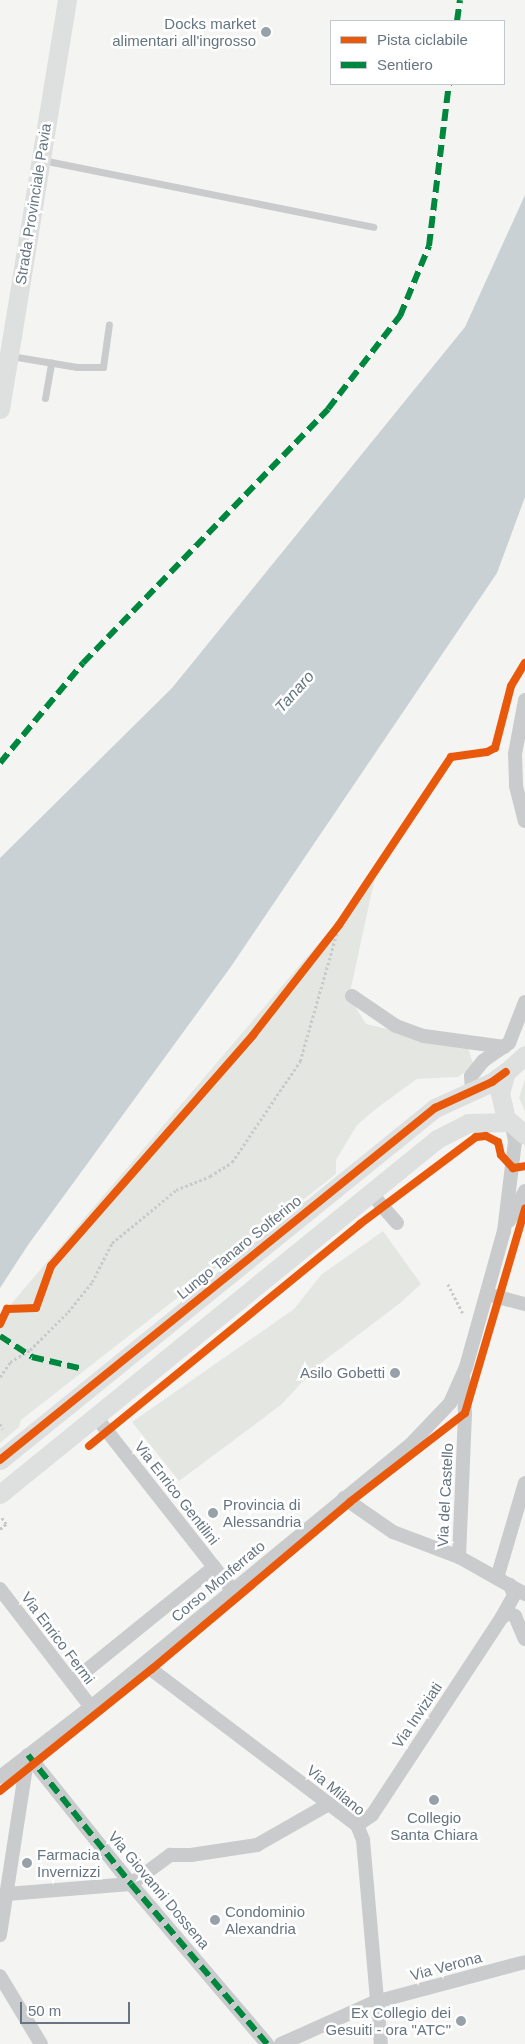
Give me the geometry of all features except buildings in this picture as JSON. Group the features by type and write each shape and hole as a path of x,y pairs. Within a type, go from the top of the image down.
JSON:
{"main road":[{"name":"Strada Provinciale Pavia","path":"0,409 67,0"},
{"name":"Lungo Tanaro Solferino","path":"0,1460 420,1120 443,1103 506,1072 525,1055"},
{"path":"506,1072 500,1098 515,1127"},
{"path":"0,1494 437,1139 460,1126 476,1122 515,1127"}],"street":[{"path":"525,700 515,754 516,786 525,821"},
{"path":"352,996 396,1026 414,1033 504,1047"},
{"path":"472,1090 471,1076 483,1061 504,1047 518,1027 525,1002"},
{"name":"Corso Monferrato","path":"0,1777 91,1708 344,1498 427,1429 450,1403 463,1375 504,1231 515,1127"},
{"name":"Corso Monferrato","path":"504,1231 525,1190"},
{"path":"370,1192 398,1223"},
{"path":"487,1294 525,1304"},
{"name":"Via del Castello","path":"459,1558 465,1413 463,1375"},
{"name":"Via Enrico Gentilini","path":"96,1417 232,1590"},
{"path":"497,1578 525,1483"},
{"path":"344,1498 393,1532 459,1558 525,1594"},
{"name":"Corso Monferrato","path":"72,1682 214,1567"},
{"path":"510,1585 514,1595 512,1618 525,1639"},
{"name":"Via Enrico Fermi","path":"0,1588 91,1708"},
{"path":"512,1618 515,1602 525,1598"},
{"name":"Via Inviziati","path":"354,1821 363,1821 372,1815 512,1618"},
{"name":"Via Milano","path":"144,1664 354,1821 363,1840 375,2002 381,2044"},
{"path":"0,1935 28,1755"},
{"name":"Via Giovanni Dossena","path":"28,1755 131,1884 267,2044"},
{"path":"7,1894 131,1884 170,1855 191,1856 257,1844 329,1804"},
{"name":"Via Verona","path":"281,2044 375,2002 525,1962"},
{"path":"0,1976 41,2044"}],"lane":[{"path":"40,159 373,227"},
{"path":"8,355 51,363 103,367 109,324"},
{"path":"45,398 51,363"}],"path":[{"path":"320,949 344,918"},
{"path":"0,1377 10,1362 30,1350 68,1312 92,1282 112,1243 176,1190 210,1176 232,1162 300,1062 339,925"},
{"path":"448,1284 463,1313"},
{"path":"0,1424 3,1429"},
{"path":"0,1529 6,1524 1,1517"}],"shaded area":[{"path":"375,877 349,997 366,1024 468,1048 474,1066 458,1077 417,1079 377,1108 357,1125 336,1160 336,1174 21,1420 19,1427 0,1443 0,1317"},
{"path":"525,1079 525,1111 519,1098"},
{"path":"383,1231 421,1284 399,1304 317,1366 281,1405 179,1481 132,1422 294,1309 321,1275"}],"water":[{"name":"Tanaro","path":"525,195 525,497 497,573 230,968 28,1245 0,1288 0,858 172,688 465,327"}],"marked path":[{"path":"457,20 460,0"},
{"path":"0,763 83,663 328,409 400,316 429,246 449,85"},
{"path":"0,1336 32,1357 83,1369"},
{"path":"28,1755 131,1884 267,2044"}],"cycle path":[{"path":"0,1324 7,1309 36,1308 51,1266 253,1035 339,925 451,757 487,752 495,748 511,686 525,663"},
{"path":"0,1460 435,1108 492,1082 506,1072"},
{"path":"89,1446 360,1224 476,1137 486,1136 498,1142 501,1155 513,1168 525,1166"},
{"path":"0,1791 152,1669 350,1502 465,1413 525,1209"}],"place":[{"name":"Docks market alimentari all'ingrosso","path":"266,32"},
{"name":"Asilo Gobetti","path":"395,1373"},
{"name":"Provincia di Alessandria","path":"213,1513"},
{"name":"Collegio Santa Chiara","path":"434,1800"},
{"name":"Farmacia Invernizzi","path":"27,1863"},
{"name":"Condominio Alexandria","path":"215,1920"},
{"name":"Ex Collegio dei Gesuiti - ora \"ATC\"","path":"461,2021"}]}
